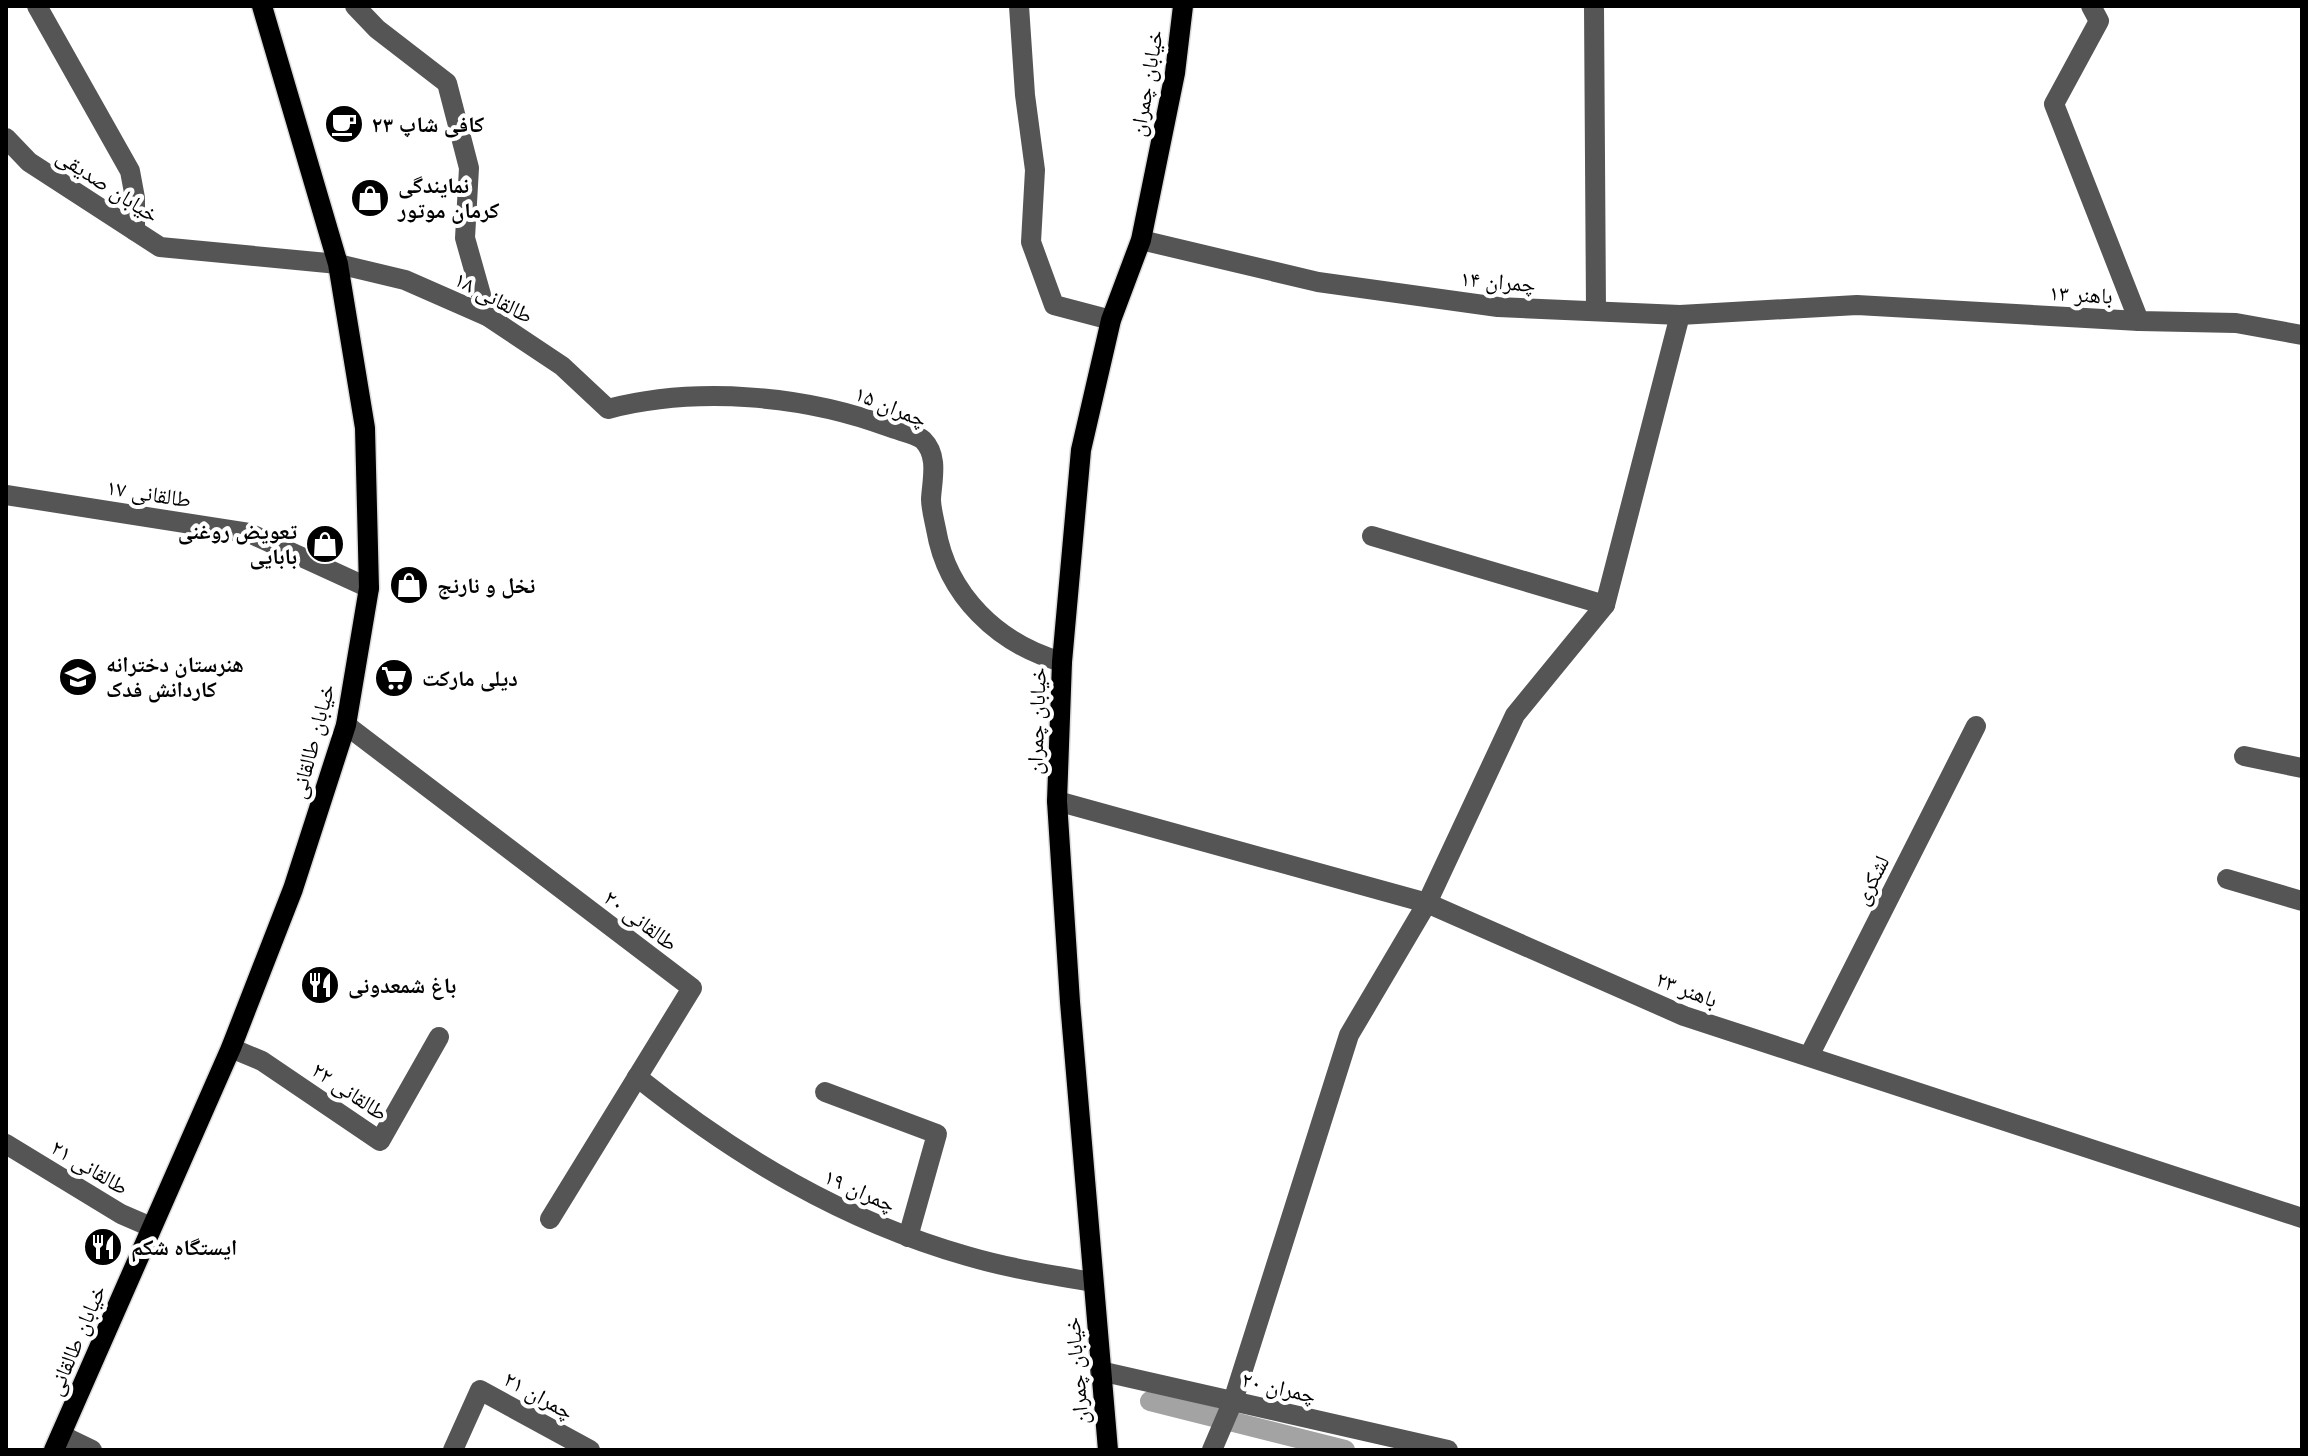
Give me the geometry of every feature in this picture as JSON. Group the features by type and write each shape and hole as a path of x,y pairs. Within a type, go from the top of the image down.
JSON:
{"main road":[{"name":"خیابان طالقانی","path":"57,1443 231,1048 293,889 346,725 369,588 365,428 338,264 262,6"},
{"name":"خیابان چمران","path":"1108,1450 1057,801 1062,662 1081,450 1111,320 1141,240 1175,73 1183,6"}],"street":[{"path":"37,6 130,171 135,198 135,231"},
{"path":"355,6 377,29 447,83 469,168 465,238 487,316"},
{"path":"1019,6 1025,95 1035,170 1031,242 1054,305 1111,320"},
{"path":"1594,6 1596,311"},
{"path":"2091,6 2099,21 2054,104 2139,321"},
{"name":"خیابان صدیقی","path":"6,138 29,162 160,247 338,264"},
{"name":"چمران ۱۴","path":"1141,240 1318,282 1498,307 1680,315 1857,305"},
{"name":"طالقانی ۱۸","path":"338,264 405,280 487,316 562,366 608,409"},
{"name":"باهنر ۱۳","path":"1857,305 2139,321 2236,323 2302,335"},
{"path":"1212,1450 1233,1401 1349,1035 1427,903 1515,715 1605,605 1680,315"},
{"name":"چمران ۱۵","path":"608,409 638,401 745,396 851,413 922,440 931,454 934,471 931,501 939,549 960,593 993,629 1034,654 1062,662"},
{"name":"طالقانی ۱۷","path":"6,495 249,533 369,588"},
{"path":"1372,536 1605,605"},
{"name":"طالقانی ۲۰","path":"346,725 692,988 550,1219"},
{"name":"لشکری","path":"1809,1056 1976,726"},
{"path":"2244,756 2302,768"},
{"name":"باهنر ۲۳","path":"1057,801 1427,903 1684,1016 2302,1218"},
{"path":"2227,879 2302,901"},
{"name":"طالقانی ۲۲","path":"231,1048 262,1061 380,1141 439,1037"},
{"name":"چمران ۱۹","path":"637,1077 686,1117 738,1153 792,1185 849,1213 908,1237 984,1260 1093,1282"},
{"path":"825,1092 937,1134 908,1237"},
{"name":"طالقانی ۲۱","path":"6,1144 121,1214 151,1227"},
{"name":"چمران ۲۰","path":"1100,1371 1448,1450"},
{"name":"چمران ۲۱","path":"453,1450 480,1390 590,1450"},
{"path":"57,1443 92,1450"}],"waterway":[{"path":"1150,1401 1345,1450"}],"place":[{"name":"کافی شاپ ۲۳","path":"344,124"},
{"name":"نمایندگی کرمان موتور","path":"370,198"},
{"name":"تعویض روغنی بابایی","path":"325,544"},
{"name":"نخل و نارنج","path":"409,585"},
{"name":"هنرستان دخترانه کاردانش فدک","path":"78,677"},
{"name":"دیلی مارکت","path":"394,678"},
{"name":"باغ شمعدونی","path":"320,985"},
{"name":"ایستگاه شکم","path":"103,1247"}]}
